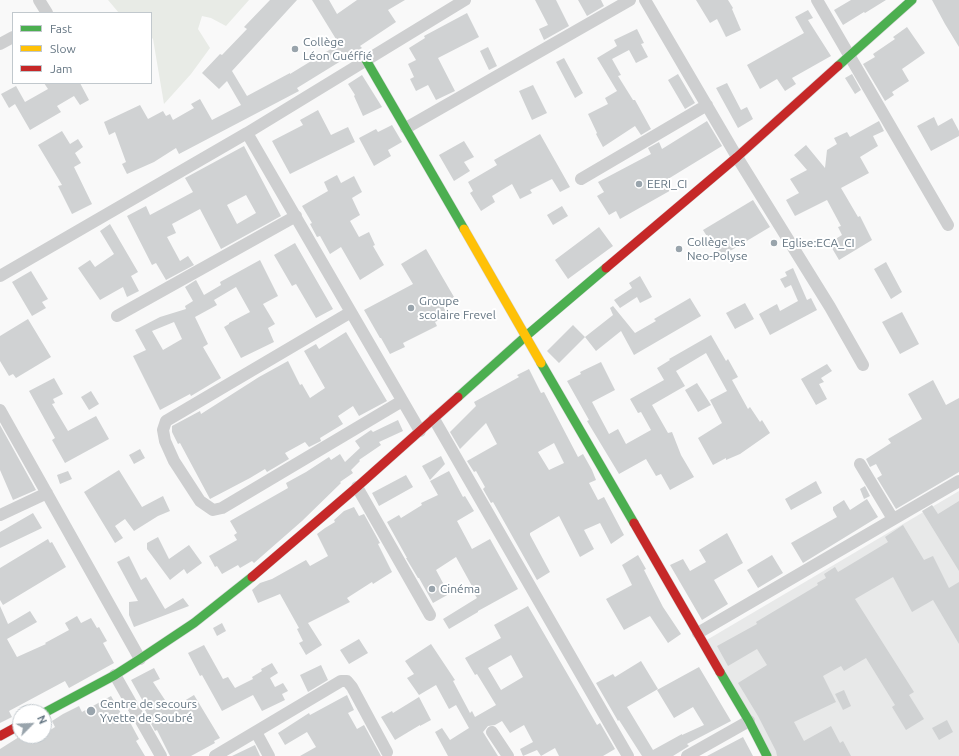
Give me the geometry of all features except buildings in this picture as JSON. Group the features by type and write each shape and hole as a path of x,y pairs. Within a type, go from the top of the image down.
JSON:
{"main road":[{"path":"52,709 140,660 218,605 357,487 526,336 737,157 912,0"},
{"path":"366,60 749,721 767,756"},
{"path":"0,736 12,730"}],"street":[{"path":"39,0 46,12"},
{"path":"0,276 248,133 464,0"},
{"path":"406,128 630,0"},
{"path":"645,0 737,157 830,307 863,365"},
{"path":"817,0 848,56 948,225"},
{"path":"0,44 12,38"},
{"path":"580,179 707,105"},
{"path":"248,133 420,431"},
{"path":"117,316 296,216"},
{"path":"351,312 166,421 163,430 165,441 174,461 200,501 213,510 222,508 402,401"},
{"path":"0,410 140,660"},
{"path":"434,419 628,756"},
{"path":"860,464 893,519"},
{"path":"698,633 959,481"},
{"path":"357,487 430,615"},
{"path":"0,515 47,493"},
{"path":"115,675 161,756"},
{"path":"215,756 340,681 347,681 352,687 387,752"},
{"path":"686,756 749,721"},
{"path":"256,732 269,756"},
{"path":"492,732 508,756"}],"shaded area":[{"path":"108,0 249,0 226,26 211,18 202,16 198,29 210,48 191,74 164,104 152,38 152,12 118,12"},
{"path":"959,491 959,756 772,756 705,641"}],"traffic: fast":[{"path":"838,66 912,0"},
{"path":"366,60 464,229"},
{"path":"458,397 526,336 606,268"},
{"path":"541,363 634,523"},
{"path":"52,709 115,675 140,659 194,623 252,577"},
{"path":"720,672 749,721 767,756"}],"traffic: slow":[{"path":"464,229 541,363"}],"traffic: jam":[{"path":"606,268 737,157 838,66"},
{"path":"252,577 357,487 458,397"},
{"path":"634,523 720,672"},
{"path":"0,736 12,729"}],"place":[{"name":"Collège Léon Guéffié","path":"295,49"},
{"name":"EERI_CI","path":"639,184"},
{"name":"Eglise:ECA_CI","path":"774,243"},
{"name":"Collège les Neo-Polyse","path":"679,249"},
{"name":"Groupe scolaire Frevel","path":"411,308"},
{"name":"Cinéma","path":"432,589"},
{"name":"Centre de secours Yvette de Soubré","path":"91,711"}]}
